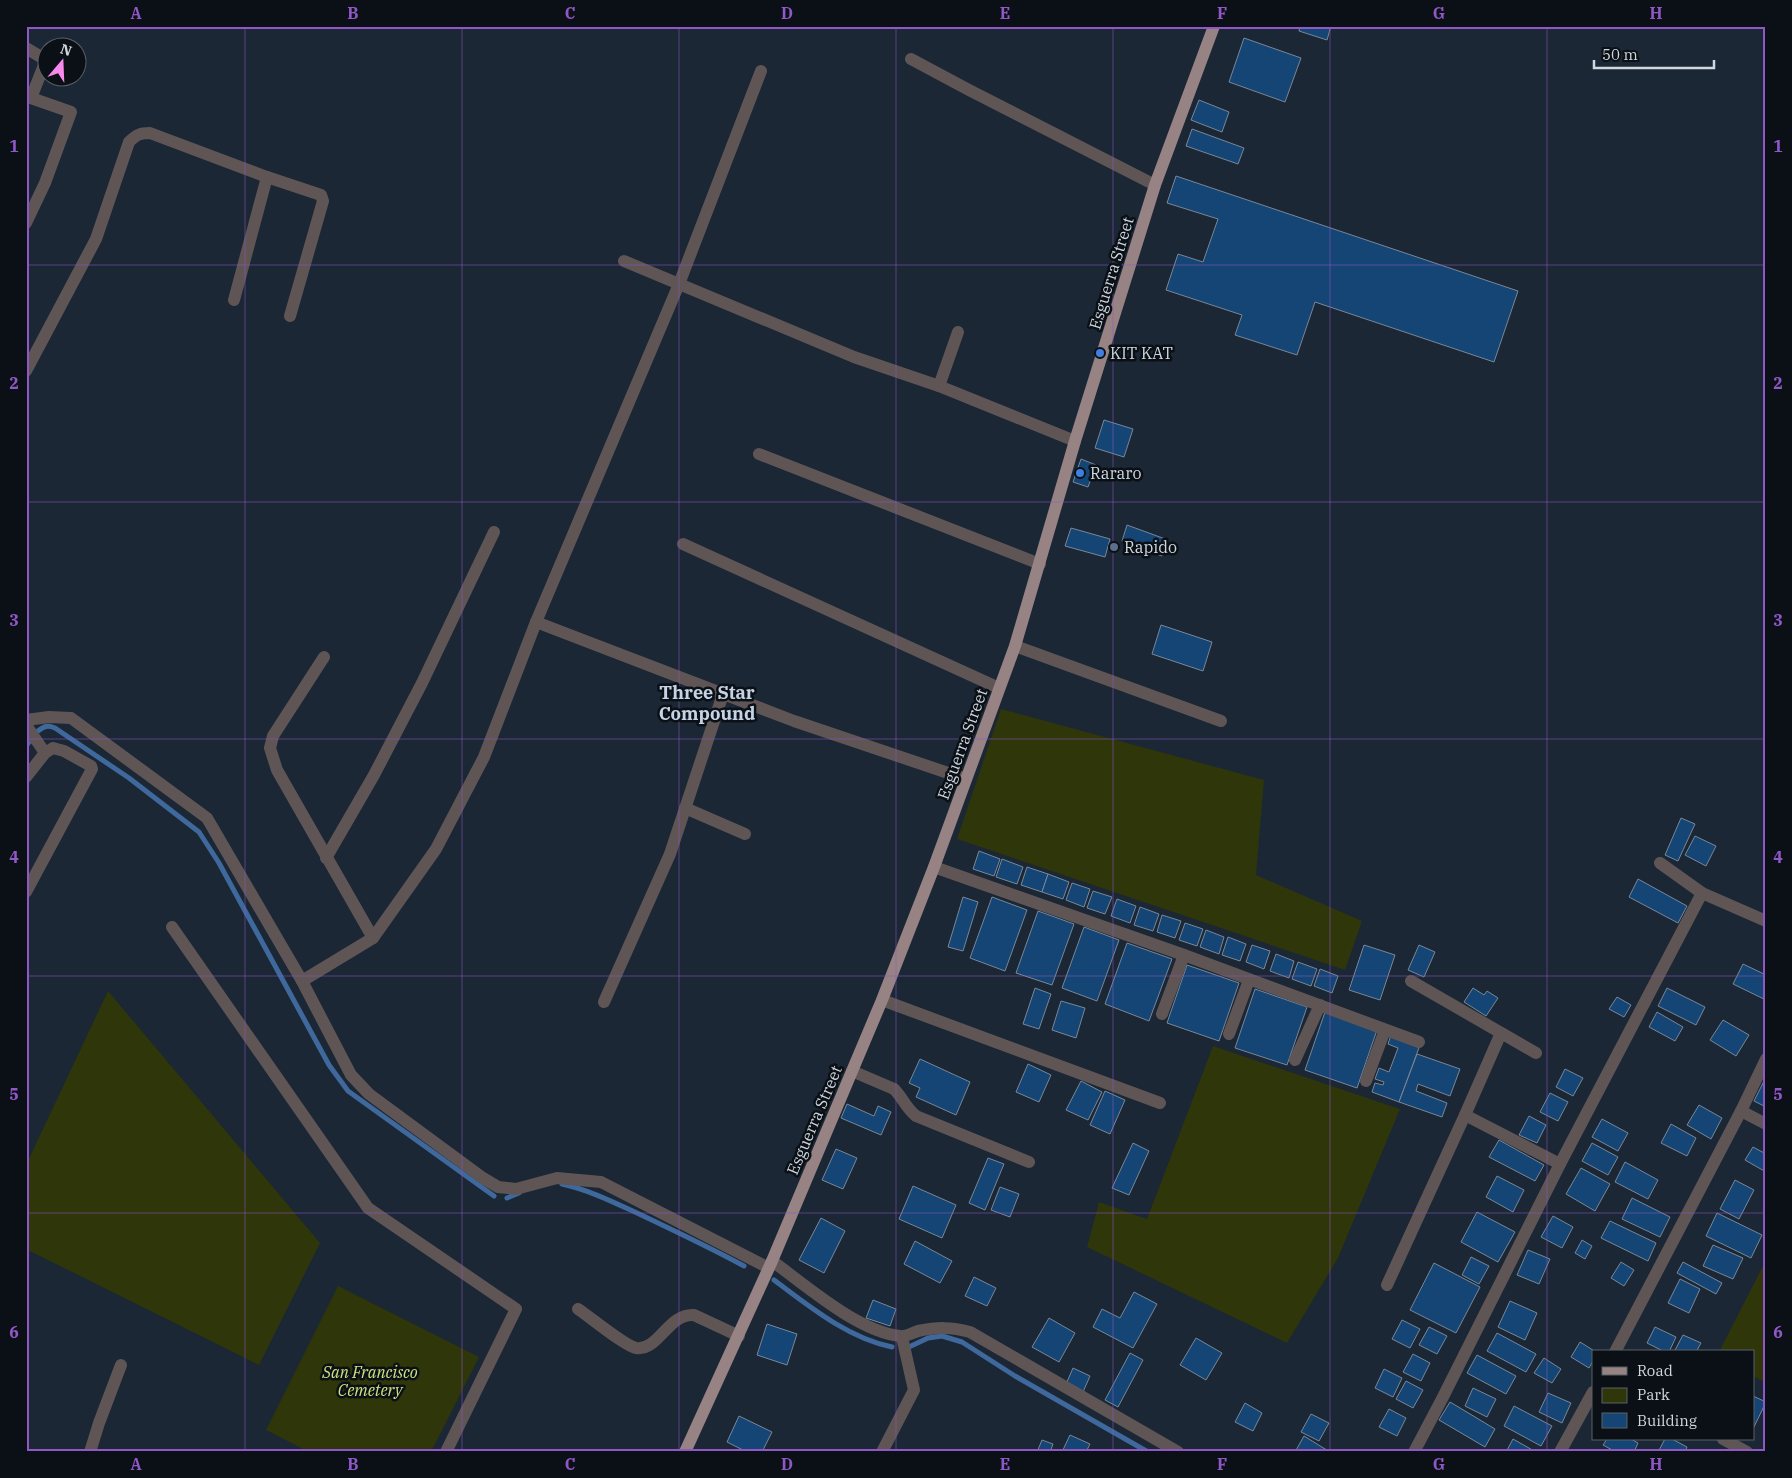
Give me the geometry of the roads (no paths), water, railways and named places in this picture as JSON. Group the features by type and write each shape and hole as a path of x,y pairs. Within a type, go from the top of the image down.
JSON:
{"main road":[{"name":"Esguerra Street","path":"685,1452 771,1265 882,1000 934,867 1015,646 1075,441 1155,184 1214,26"}],"street":[{"path":"26,48 46,60 28,104 71,112 46,184 26,223"},
{"path":"911,59 1155,184"},
{"path":"302,981 373,938 436,849 484,757 536,622 679,284 761,71"},
{"path":"26,371 96,239 129,142 135,136 142,133 150,133 267,177 319,194 323,201 290,316"},
{"path":"234,300 267,177"},
{"path":"624,261 854,356 939,386 1075,441"},
{"path":"939,386 958,332"},
{"path":"759,454 1040,564"},
{"path":"326,858 374,775 422,683 494,532"},
{"path":"683,544 999,688"},
{"path":"536,622 794,721 966,779"},
{"path":"1015,646 1222,721"},
{"path":"324,657 273,736 270,748 277,770 373,938"},
{"path":"604,1002 670,854 723,694"},
{"path":"26,720 49,717 71,718 207,818 302,981 351,1075 369,1094 482,1178 498,1187 516,1189 557,1178 601,1182 771,1265 852,1319 883,1332 902,1337 916,1332 950,1327 970,1332 1178,1452"},
{"path":"26,724 45,753"},
{"path":"26,777 45,753 53,748 91,766 92,769 26,892"},
{"path":"685,808 745,834"},
{"path":"1660,863 1702,893 1766,921"},
{"path":"934,867 1184,955 1419,1042"},
{"path":"1414,1452 1505,1270 1702,893"},
{"path":"172,927 368,1208 516,1309 446,1452"},
{"path":"1162,1014 1184,955"},
{"path":"1230,1034 1250,980"},
{"path":"1410,981 1536,1053"},
{"path":"882,1000 1160,1103"},
{"path":"1295,1060 1320,1006"},
{"path":"1366,1081 1385,1030"},
{"path":"1387,1285 1501,1033"},
{"path":"1617,1350 1766,1060"},
{"path":"852,1071 894,1089 905,1106 916,1116 1028,1162"},
{"path":"1741,1111 1766,1124"},
{"path":"1465,1115 1560,1164"},
{"path":"578,1309 627,1344 638,1348 650,1346 675,1320 687,1314 694,1315 739,1336"},
{"path":"882,1452 914,1390 902,1337"},
{"path":"90,1452 121,1365"},
{"path":"1560,1452 1592,1394"},
{"path":"1725,1440 1747,1452"}],"waterway":[{"path":"38,731 46,726 55,728 129,778 199,832 219,863 329,1065 348,1091 494,1196"},
{"path":"26,746 31,740"},
{"path":"562,1184 591,1193 619,1205 744,1266"},
{"path":"507,1198 519,1193"},
{"path":"774,1280 816,1311 845,1329 860,1337 892,1347"},
{"path":"909,1347 928,1338 942,1336 962,1342 1015,1376 1148,1452"}],"place":[{"name":"KIT KAT","path":"1100,353"},
{"name":"Rararo","path":"1080,473"},
{"name":"Rapido","path":"1114,547"}],"district":[{"name":"Three Star Compound","path":"707,703"}],"park label":[{"name":"San Francisco Cemetery","path":"370,1381"}]}
